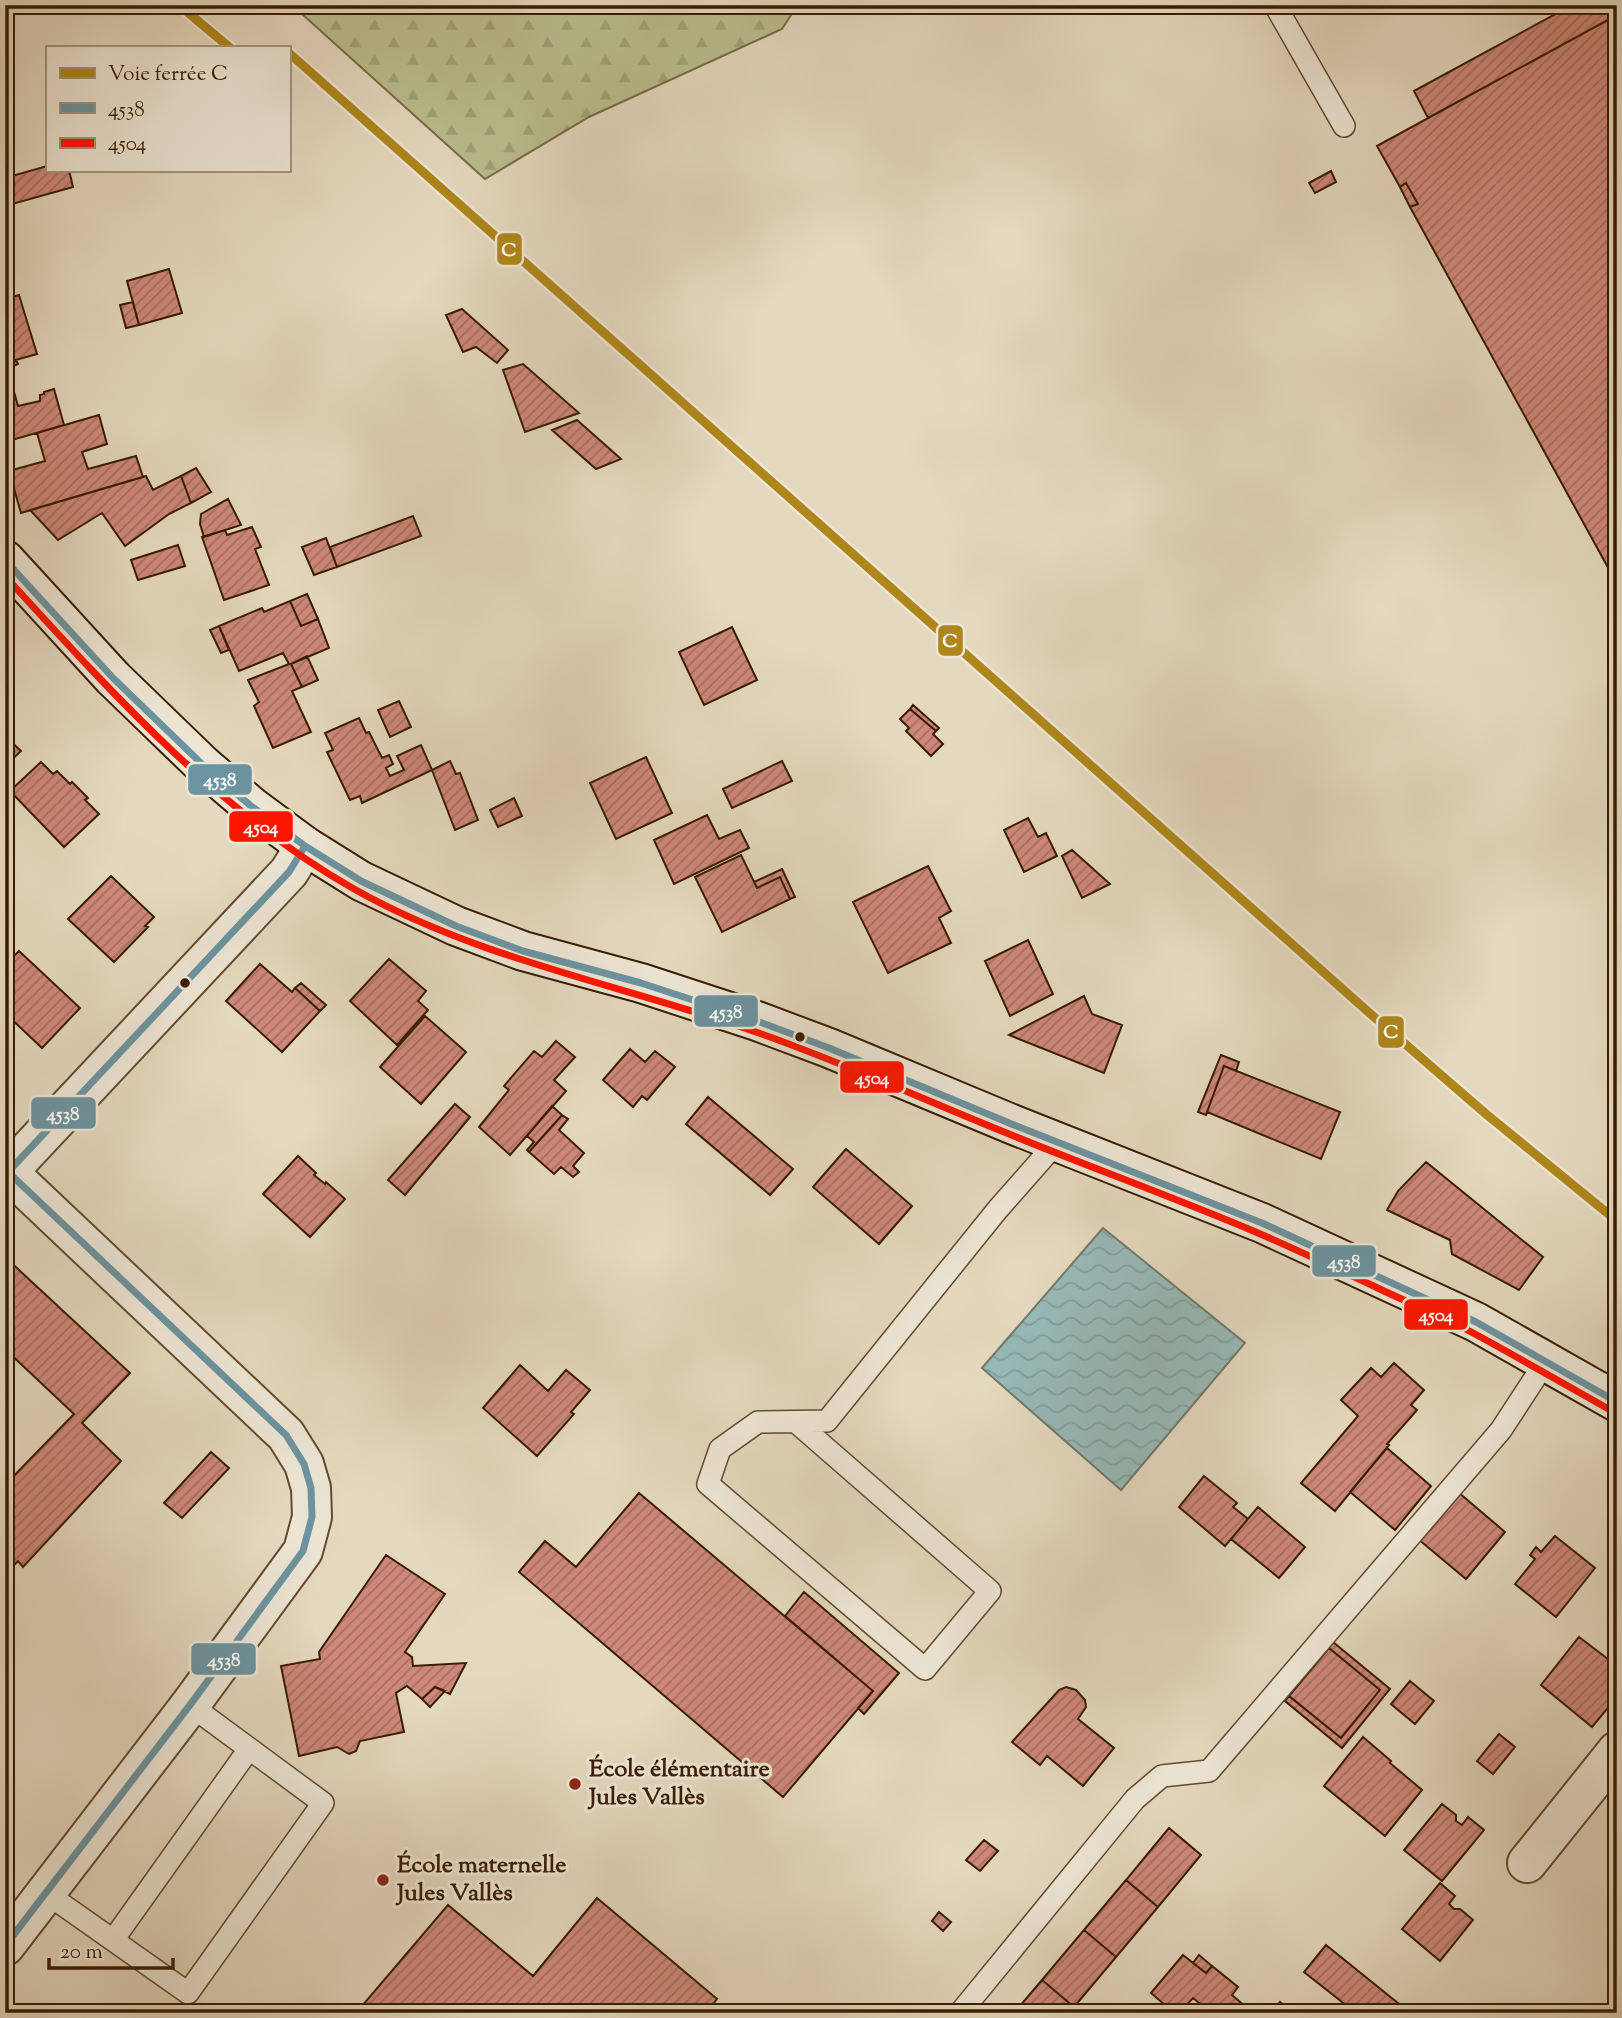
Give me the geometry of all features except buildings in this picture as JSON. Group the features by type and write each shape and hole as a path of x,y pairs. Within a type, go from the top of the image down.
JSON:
{"main road":[{"path":"5,560 157,722 251,806 305,846 361,881 456,926 523,951 641,983 757,1021 1262,1223 1476,1322 1617,1402"},
{"path":"5,1946 190,1705 303,1551 312,1517 311,1488 304,1464 286,1435 7,1171 289,872 305,846"},
{"path":"1527,1863 1617,1751"}],"lane":[{"path":"1275,5 1344,126"},
{"path":"796,1422 990,1591 925,1669 708,1484 720,1449 758,1422 827,1421 998,1209 1057,1142"},
{"path":"960,2013 1135,1799 1162,1776 1209,1771 1501,1430 1546,1361"},
{"path":"46,1893 188,1993 323,1803 190,1705"},
{"path":"113,1940 249,1749"}],"green space":[{"path":"292,5 797,6 782,29 589,117 485,179"}],"water":[{"path":"1103,1228 1245,1343 1121,1490 982,1368"}],"rail line":[{"name":"C","path":"179,5 228,46"},
{"name":"C","path":"290,54 1374,1017 1486,1114 1617,1221"}],"transit line":[{"name":"4538","path":"5,560 113,678 203,765 251,806 305,846 361,881 456,926 523,951 641,983 829,1048 1262,1223 1476,1322 1617,1402"},
{"name":"4504","path":"5,576 125,705 211,786 304,858 354,889 401,913 499,952 702,1014 785,1043 1227,1220 1453,1322 1612,1411"},
{"name":"4538","path":"5,1946 190,1705 303,1551 312,1517 311,1488 304,1464 286,1435 8,1172 289,872 305,846"}],"place":[{"name":"École élémentaire Jules Vallès","path":"575,1784"},
{"name":"École maternelle Jules Vallès","path":"383,1880"}]}
